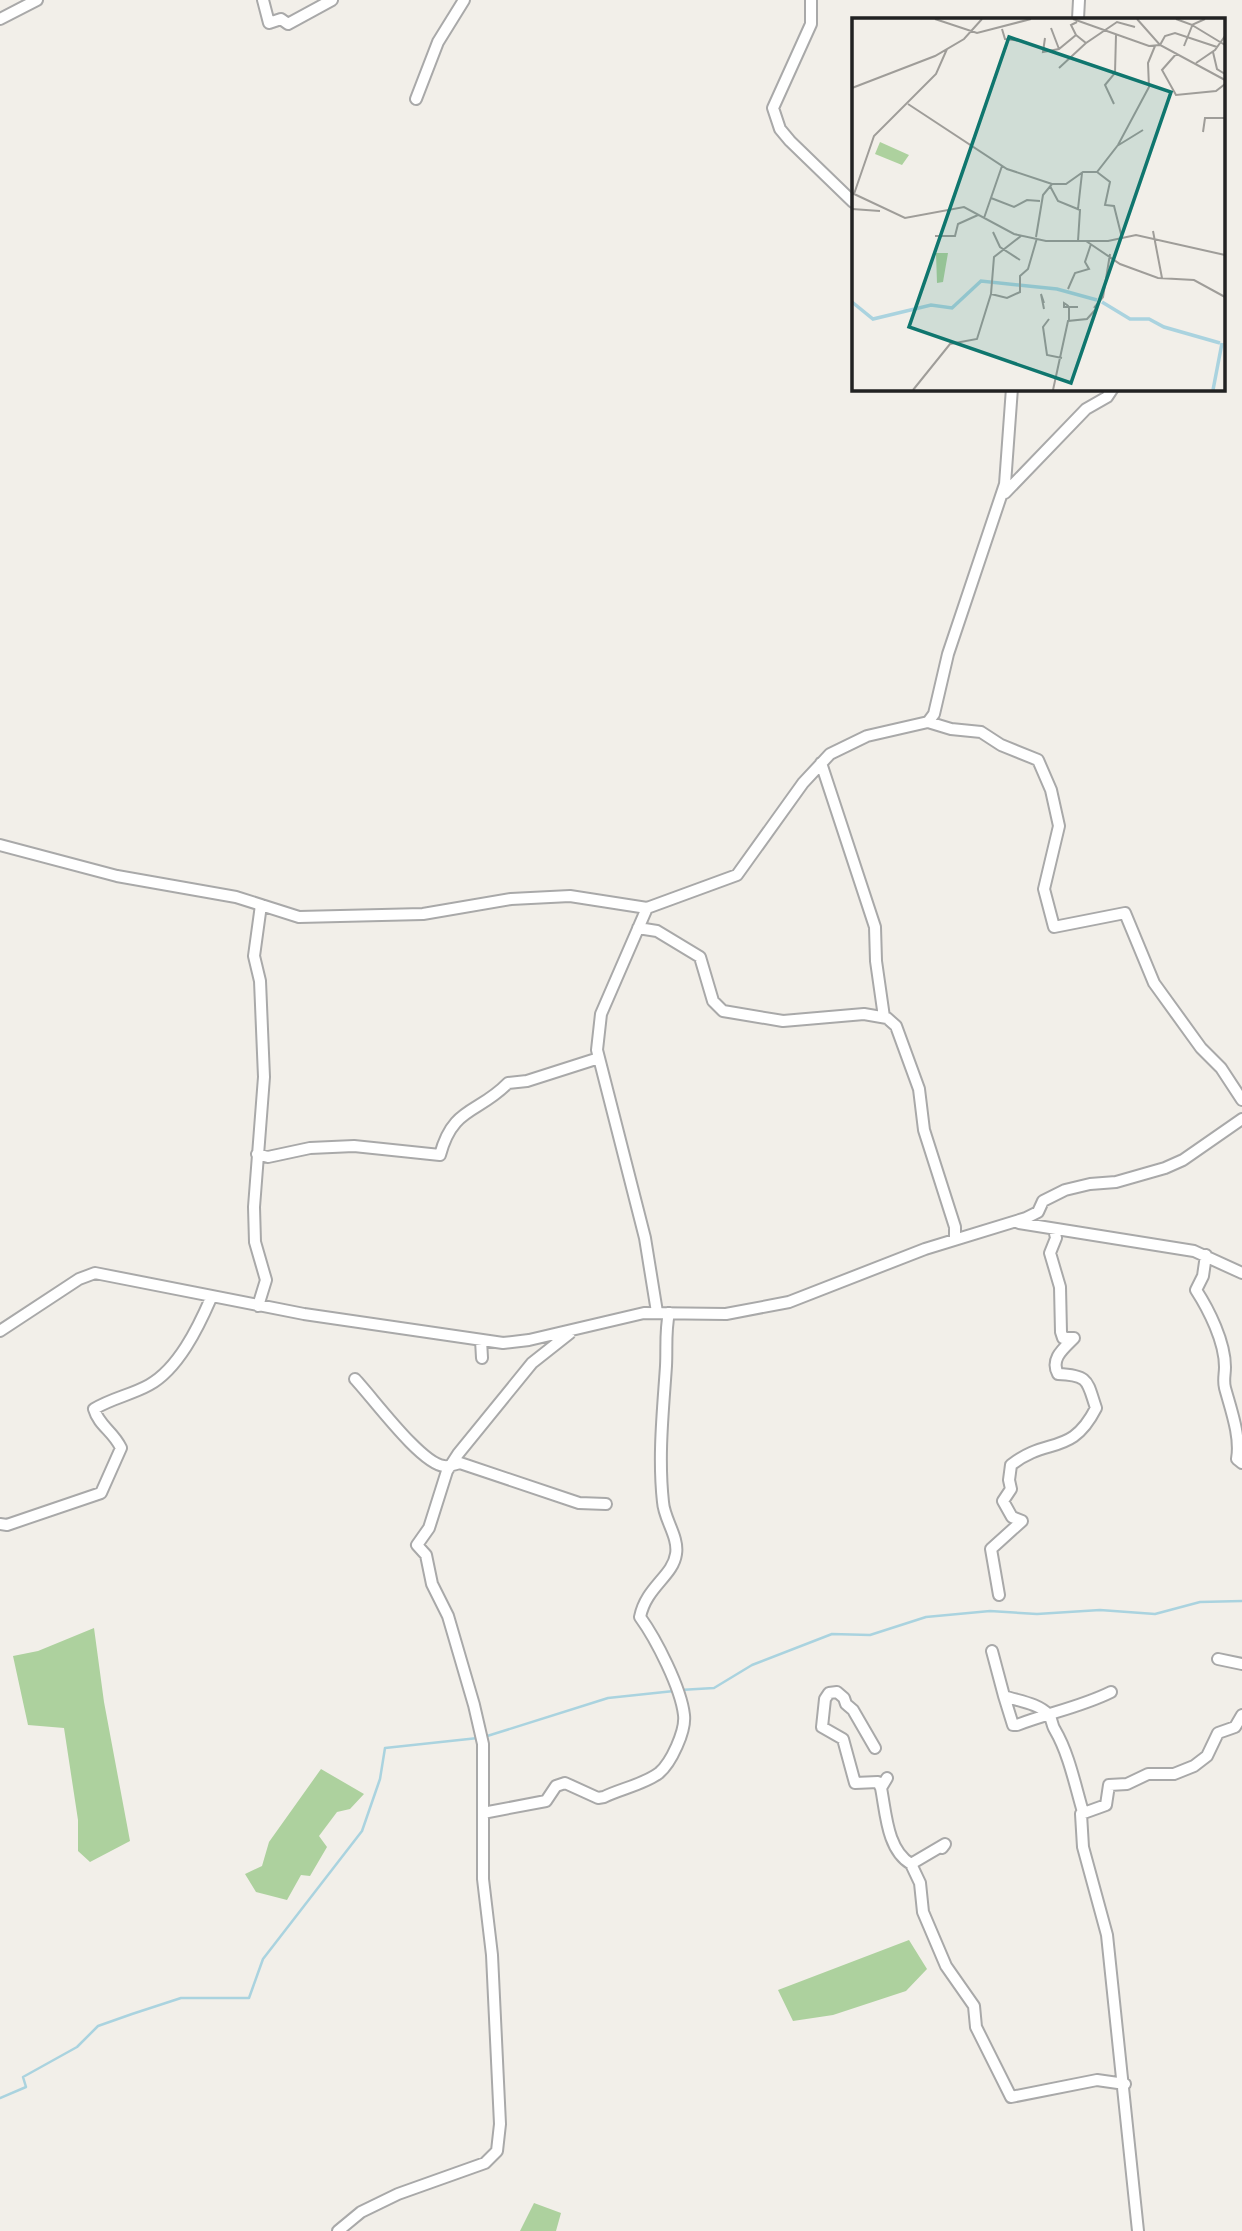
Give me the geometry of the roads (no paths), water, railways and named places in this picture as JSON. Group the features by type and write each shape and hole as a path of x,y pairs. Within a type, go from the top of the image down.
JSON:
{"street":[{"path":"0,19 37,0"},
{"path":"263,0 269,23 281,19 288,24 332,0"},
{"path":"416,99 438,42 464,0"},
{"path":"811,0 811,24 772,108 780,129 790,141 852,201"},
{"path":"1078,18 1079,0"},
{"path":"928,722 934,714 948,654 1001,498 1009,457 1012,390"},
{"path":"1001,498 1086,409 1107,397 1111,390"},
{"path":"0,845 117,876 174,884 299,917 423,914 511,899 570,896 647,908 737,875 750,860 781,811 821,762 846,744 866,736 928,722 951,729 981,732 1001,745 1038,760 1051,790 1059,826 1044,889 1054,927 1125,913 1154,983 1201,1048 1221,1068 1242,1100"},
{"path":"821,762 875,927 876,961 884,1017"},
{"path":"258,1306 265,1280 255,1242 257,1154 264,1049 260,981 254,956 261,905"},
{"path":"647,908 601,1014 597,1034 599,1058 645,1238 657,1312"},
{"path":"638,928 657,931 700,957 713,1002 723,1011 783,1021 853,1014 884,1017 896,1026 919,1089 924,1130 955,1227 955,1238"},
{"path":"257,1154 268,1157 310,1148 354,1146 440,1155 450,1126 473,1106 497,1094 508,1083 527,1081 599,1058"},
{"path":"0,1331 79,1279 95,1273 211,1298 481,1340 514,1342 657,1312 726,1314 789,1302 955,1238 1013,1223 1038,1212 1043,1201 1065,1190 1116,1182 1177,1163 1242,1119"},
{"path":"1013,1223 1112,1240 1167,1245 1206,1255 1242,1273"},
{"path":"999,1595 991,1549 1022,1521 1012,1517 1003,1501 1011,1489 1011,1465 1031,1451 1079,1435 1096,1409 1090,1385 1083,1378 1058,1374 1054,1366 1056,1357 1074,1338 1063,1338 1061,1332 1060,1287 1050,1253 1056,1238 1054,1229"},
{"path":"1206,1255 1203,1276 1196,1290 1209,1310 1225,1366 1223,1377 1237,1440 1237,1459 1242,1463"},
{"path":"0,1524 7,1525 101,1493 121,1448 115,1436 98,1423 94,1409 114,1397 147,1387 164,1375 201,1321 211,1298"},
{"path":"483,1814 546,1801 556,1787 565,1783 601,1798 655,1775 670,1758 684,1723 683,1711 661,1648 640,1617 644,1600 674,1563 677,1551 663,1507 660,1461 667,1356 665,1332 669,1313"},
{"path":"338,2231 361,2212 398,2194 485,2163 497,2151 500,2124 492,1955 483,1879 483,1744 459,1646 432,1584 426,1555 417,1545 429,1528 449,1466 532,1363 575,1329"},
{"path":"481,1340 482,1358"},
{"path":"355,1379 391,1417 412,1447 438,1464 449,1466 460,1463 579,1503 606,1504"},
{"path":"992,1651 1013,1725 1090,1702 1111,1692"},
{"path":"1218,1659 1242,1666"},
{"path":"875,1748 844,1698 837,1692 829,1693 825,1699 822,1727 843,1739 849,1769 855,1783 884,1783 894,1845 901,1858 911,1864 920,1883 923,1912 942,1958 957,1985 974,2006 976,2027 1011,2097 1097,2080 1125,2084"},
{"path":"1004,1696 1034,1705 1046,1713 1064,1741 1083,1812 1080,1833 1093,1889 1104,1914 1125,2084 1125,2121 1138,2231"},
{"path":"1083,1812 1106,1805 1109,1785 1127,1784 1148,1774 1174,1774 1195,1766 1207,1756 1218,1733 1235,1727 1242,1715"},
{"path":"911,1864 945,1844 942,1848"}],"waterway":[{"path":"680,1690 714,1688 752,1665 832,1634 870,1635 926,1617 990,1611 1037,1614 1100,1610 1155,1614 1200,1602 1242,1601"},
{"path":"484,1737 608,1698 674,1691"},
{"path":"0,2098 26,2087 23,2077 77,2047 98,2026 181,1998 249,1998 263,1959 362,1831 380,1779 385,1748 478,1738"}]}
